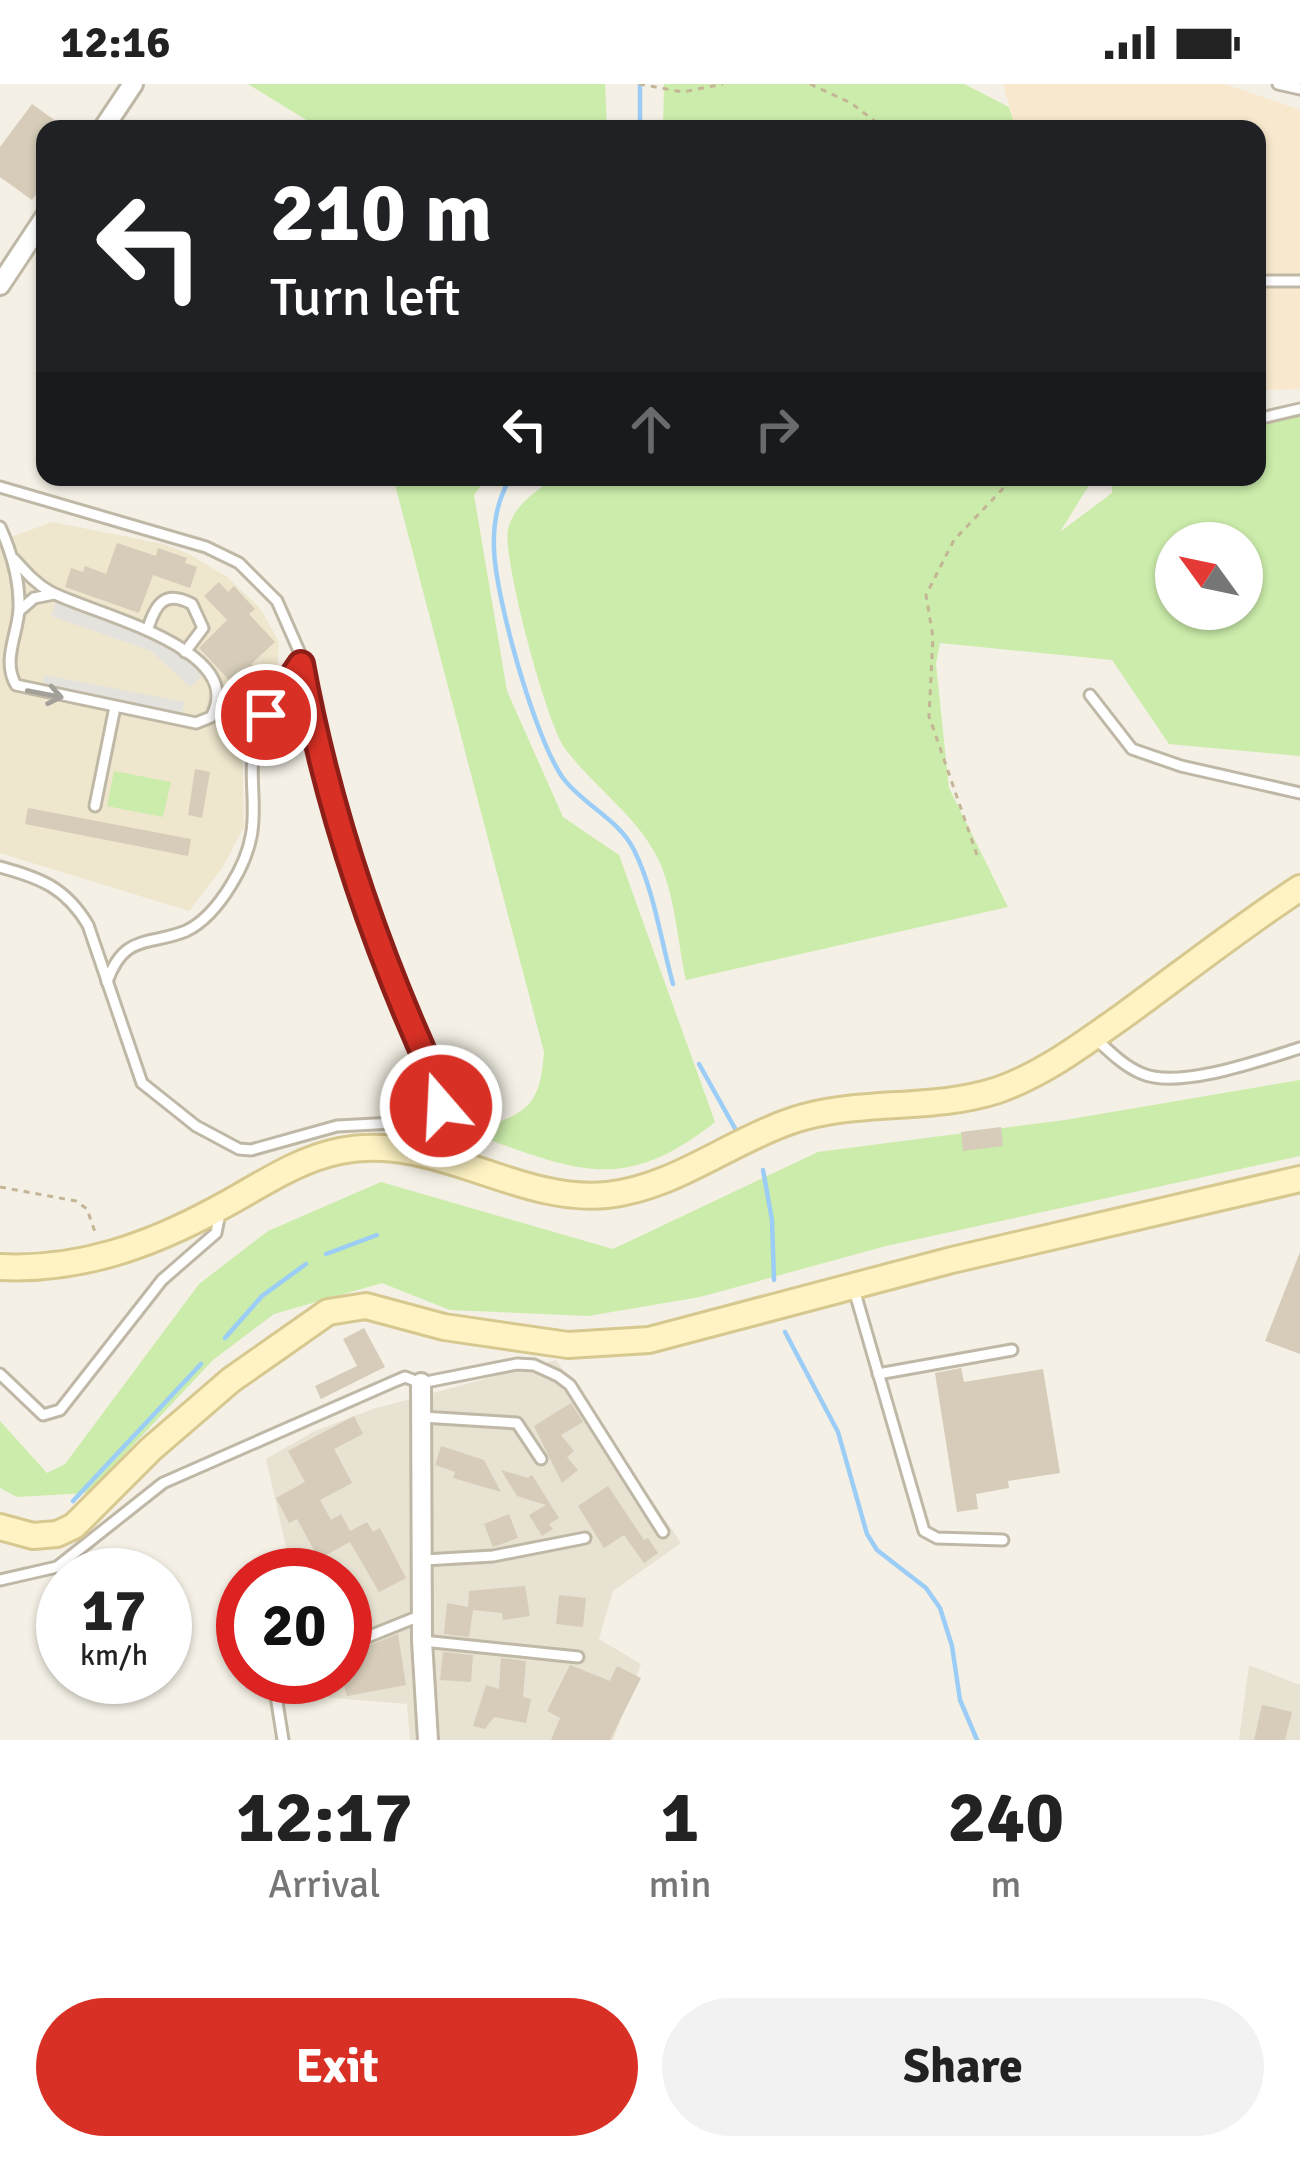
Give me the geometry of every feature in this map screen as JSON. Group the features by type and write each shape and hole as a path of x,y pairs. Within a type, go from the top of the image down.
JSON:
{"main road":[{"path":"0,1268 102,1257 146,1243 302,1163 336,1152 382,1147 443,1157 562,1192 625,1192 671,1177 802,1117 991,1092 1031,1077 1093,1037 1300,888"},
{"path":"0,1527 34,1536 74,1526 151,1449 232,1380 328,1312 366,1306 444,1327 568,1345 649,1340 853,1286 1300,1180"}],"street":[{"path":"109,120 133,84"},
{"path":"0,285 36,231"},
{"path":"421,1383 422,1641 428,1740"}],"lane":[{"path":"1278,84 1300,89"},
{"path":"1266,281 1300,280"},
{"path":"1266,417 1300,409"},
{"path":"0,487 223,554 253,574 277,602 294,634 343,842 385,965 442,1096 436,1114 413,1122 337,1126 273,1148 239,1149 196,1126 142,1083 78,907 52,883 0,867"},
{"path":"0,527 14,559 19,611 10,669 16,685 196,723 211,717 217,703 214,685 185,652 148,628 54,594 14,559"},
{"path":"19,611 34,598 54,594"},
{"path":"148,628 158,601 176,597 192,604 203,628 185,652"},
{"path":"107,982 125,951 146,938 196,925 233,882 257,813 257,734 301,664"},
{"path":"1090,695 1132,749 1181,766 1300,793"},
{"path":"95,806 115,707"},
{"path":"1093,1037 1126,1066 1161,1078 1229,1068 1300,1048"},
{"path":"0,1375 34,1411 43,1415 60,1410 162,1280 216,1233 222,1217 218,1209"},
{"path":"853,1286 923,1531 938,1538 1004,1540"},
{"path":"878,1374 1012,1350"},
{"path":"0,1580 57,1568 163,1483 393,1382 405,1377 421,1383 517,1364 558,1376 570,1385 663,1532"},
{"path":"422,1417 518,1423 542,1459"},
{"path":"422,1560 493,1556 585,1538"},
{"path":"372,1635 422,1616"},
{"path":"422,1641 578,1657"},
{"path":"278,1704 284,1740"}],"path":[{"path":"639,84 682,92 723,84"},
{"path":"809,84 873,120"},
{"path":"977,855 929,716 933,637 926,595 954,540 1005,486"},
{"path":"0,1187 83,1204 102,1257"}],"shaded area":[{"path":"1003,84 1225,84 1300,110 1300,389 1266,390 1266,120 1013,120"},
{"path":"52,522 164,544 189,554 227,577 260,608 279,642 276,688 242,731 244,827 222,868 189,911 0,853 0,541"},
{"path":"58,595 177,645 205,673 190,687 151,651 51,616"},
{"path":"45,675 184,702 181,720 41,693"},
{"path":"556,1360 681,1543 613,1591 599,1639 641,1664 613,1740 410,1740 407,1704 372,1701 372,1548 286,1548 266,1459 315,1431 373,1409"},
{"path":"1249,1665 1300,1685 1300,1740 1239,1740"}],"green space":[{"path":"248,84 605,84 607,120 306,120"},
{"path":"664,84 964,84 1009,107 1013,120 663,120"},
{"path":"1300,411 1300,756 1169,744 1112,660 940,643 936,664 949,788 1008,907 686,980 660,863 629,817 566,750 548,709 508,546 515,513 545,486 1088,486 1060,532 1112,493 1112,486 1266,486 1266,412"},
{"path":"395,486 480,486 474,495 507,691 563,817 619,855 715,1122 652,1160 623,1168 568,1165 470,1133 525,1108 538,1087 544,1052"},
{"path":"114,771 171,782 163,817 107,806"},
{"path":"1300,1080 1300,1156 886,1246 700,1297 588,1316 450,1310 382,1283 274,1314 213,1360 88,1493 17,1497 0,1488 0,1421 47,1473 65,1464 199,1284 268,1231 381,1182 613,1249 818,1152 1065,1120"}],"building":[{"path":"32,104 54,120 36,120 36,194 32,200 0,177 0,147"},
{"path":"117,543 156,556 158,548 187,558 185,563 197,567 190,588 153,575 139,613 65,587 71,568 83,572 85,566 106,574"},
{"path":"219,582 228,592 234,586 255,609 249,614 275,642 251,664 268,682 263,686 269,692 256,709 199,648 227,620 204,596"},
{"path":"195,769 210,772 202,818 188,815"},
{"path":"28,808 191,839 188,856 25,824"},
{"path":"1001,1127 1003,1146 963,1151 961,1132"},
{"path":"1300,1252 1300,1354 1265,1341"},
{"path":"364,1328 385,1367 321,1399 315,1386 357,1366 343,1339"},
{"path":"961,1368 964,1382 1043,1369 1060,1473 1008,1481 1009,1488 976,1494 978,1509 957,1512 935,1373"},
{"path":"571,1403 583,1422 561,1435 574,1451 567,1457 578,1470 562,1483 534,1426"},
{"path":"354,1416 363,1434 334,1449 352,1483 320,1500 331,1520 341,1514 350,1531 367,1522 373,1532 380,1528 406,1578 379,1592 372,1580 372,1548 353,1548 350,1542 339,1548 313,1548 297,1519 289,1523 276,1498 305,1482 288,1451"},
{"path":"441,1446 484,1460 501,1492 453,1478 455,1472 435,1465"},
{"path":"501,1470 532,1475 559,1518 549,1524 553,1529 542,1536 529,1515 546,1505 517,1496"},
{"path":"608,1486 658,1553 644,1563 624,1535 604,1548 578,1506"},
{"path":"509,1514 518,1538 493,1547 484,1524"},
{"path":"525,1586 530,1616 503,1620 502,1613 473,1610 469,1637 444,1634 447,1603 468,1607 469,1591"},
{"path":"559,1595 586,1598 583,1627 556,1624"},
{"path":"398,1634 406,1685 372,1691 372,1644"},
{"path":"443,1652 473,1655 471,1682 440,1680"},
{"path":"501,1658 526,1661 523,1697 531,1699 526,1723 494,1717 485,1729 473,1726 486,1685 499,1689"},
{"path":"570,1665 610,1681 617,1666 641,1678 610,1740 551,1740 560,1718 547,1711"},
{"path":"1262,1705 1292,1712 1285,1740 1254,1740"}],"waterway":[{"path":"640,84 640,120"},
{"path":"506,486 494,529 496,570 529,701 563,778 619,829 634,850 673,984"},
{"path":"699,1064 737,1132"},
{"path":"763,1170 772,1220 774,1280"},
{"path":"326,1254 377,1235"},
{"path":"225,1338 262,1296 306,1264"},
{"path":"785,1332 838,1432 867,1534 877,1550 926,1588 940,1608 952,1646 960,1700 977,1740"},
{"path":"73,1501 201,1364"}],"route":[{"path":"266,715 301,664 343,842 385,965 438,1085 441,1106"}]}
